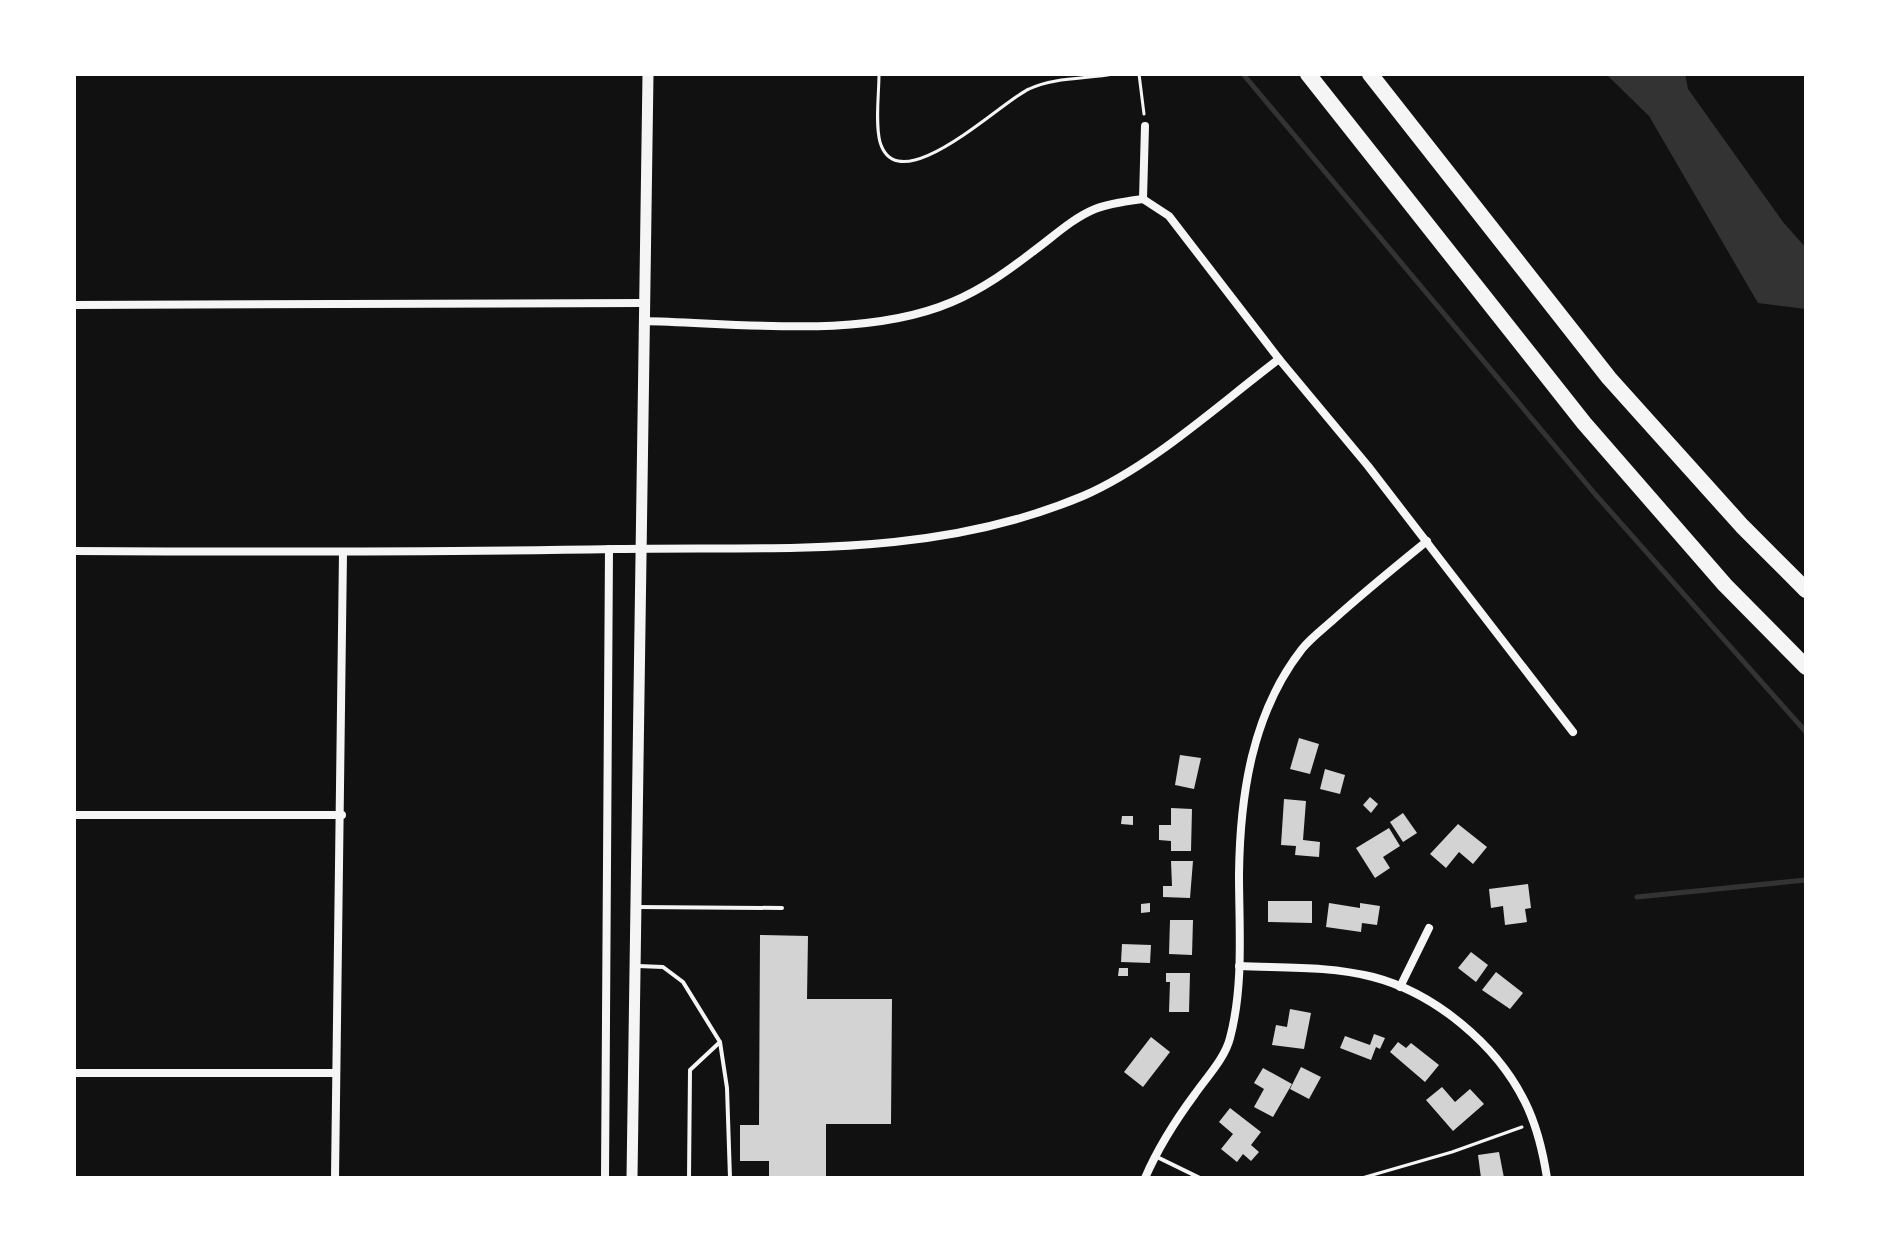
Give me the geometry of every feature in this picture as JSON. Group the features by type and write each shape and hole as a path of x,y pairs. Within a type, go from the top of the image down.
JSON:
{"highway":[{"path":"1308,74 1584,423 1725,585 1806,667"},
{"path":"1370,74 1609,378 1742,526 1806,590"}],"street":[{"path":"632,1178 648,74"},
{"path":"1143,199 1145,126"},
{"path":"643,321 825,325 873,323 913,315 951,302 995,280 1076,219 1097,208 1143,199 1169,216 1279,359 1427,541 1573,732"},
{"path":"74,305 643,303"},
{"path":"74,551 343,552 865,546 919,541 971,532 1041,512 1132,471 1279,359"},
{"path":"1145,1178 1154,1156 1214,1069 1229,1041 1239,966 1239,869 1244,793 1252,751 1263,719 1288,669 1305,646 1373,584 1427,541"},
{"path":"605,1178 609,549"},
{"path":"335,1178 343,552"},
{"path":"74,815 342,815"},
{"path":"1400,987 1429,928"},
{"path":"1239,966 1341,971 1400,987 1440,1008 1488,1050 1513,1081 1534,1123 1547,1178"},
{"path":"74,1073 336,1073"}],"lane":[{"path":"635,907 782,908"},
{"path":"635,966 663,967 683,982 720,1042 727,1088 730,1178"},
{"path":"689,1178 690,1070 720,1042"},
{"path":"1154,1156 1200,1178"}],"path":[{"path":"879,74 880,141 885,153 908,162 923,159 951,144 1030,88 1114,74"},
{"path":"1139,74 1145,126"},
{"path":"1362,1178 1452,1152 1534,1123"}],"shaded area":[{"path":"1606,74 1685,74 1688,89 1783,222 1806,248 1806,309 1758,303 1649,116"}],"building":[{"path":"1299,738 1319,744 1310,774 1290,769"},
{"path":"1180,755 1201,758 1194,789 1175,785"},
{"path":"1325,769 1345,775 1340,794 1320,789"},
{"path":"1370,797 1378,804 1371,813 1363,805"},
{"path":"1284,799 1306,801 1303,840 1320,842 1319,857 1295,855 1296,846 1281,845"},
{"path":"1171,808 1192,809 1191,851 1171,851 1171,841 1159,840 1159,825 1171,825"},
{"path":"1403,813 1417,833 1403,842 1390,822"},
{"path":"1122,816 1133,816 1133,825 1121,824"},
{"path":"1458,824 1487,847 1473,864 1459,852 1446,868 1430,854"},
{"path":"1389,828 1400,846 1383,857 1390,868 1375,878 1356,848"},
{"path":"1171,861 1193,861 1190,898 1163,897 1163,886 1172,886"},
{"path":"1528,884 1531,908 1525,909 1527,922 1505,925 1503,906 1491,908 1489,889"},
{"path":"1268,901 1312,901 1312,923 1268,922"},
{"path":"1150,903 1150,912 1141,913 1141,904"},
{"path":"1329,903 1360,908 1360,903 1380,906 1377,925 1362,923 1361,932 1326,927"},
{"path":"1170,920 1193,920 1192,955 1169,954"},
{"path":"760,935 808,936 807,999 892,999 891,1124 826,1124 826,1178 769,1178 769,1161 740,1161 740,1125 759,1125"},
{"path":"1122,944 1151,945 1150,963 1121,962"},
{"path":"1471,952 1488,965 1476,982 1458,968"},
{"path":"1119,968 1128,968 1128,976 1118,976"},
{"path":"1496,972 1523,993 1510,1009 1482,990"},
{"path":"1166,973 1190,973 1189,1012 1169,1012 1170,982 1166,982"},
{"path":"1290,1009 1311,1013 1304,1049 1272,1045 1276,1025 1287,1027"},
{"path":"1374,1034 1385,1038 1380,1049 1376,1047 1371,1060 1340,1048 1345,1036 1370,1045"},
{"path":"1151,1037 1170,1052 1143,1087 1124,1072"},
{"path":"1398,1042 1406,1048 1411,1043 1439,1065 1425,1082 1390,1052"},
{"path":"1301,1067 1321,1077 1309,1099 1290,1089"},
{"path":"1263,1068 1292,1084 1273,1117 1254,1107 1264,1089 1254,1083"},
{"path":"1442,1087 1455,1102 1470,1089 1484,1104 1453,1131 1426,1100"},
{"path":"1230,1108 1261,1132 1251,1145 1259,1152 1251,1161 1243,1154 1237,1162 1221,1149 1233,1134 1219,1122"},
{"path":"1499,1152 1504,1178 1481,1178 1478,1155"}],"waterway":[{"path":"1243,74 1595,494 1806,732"},
{"path":"1637,897 1806,880"}]}
